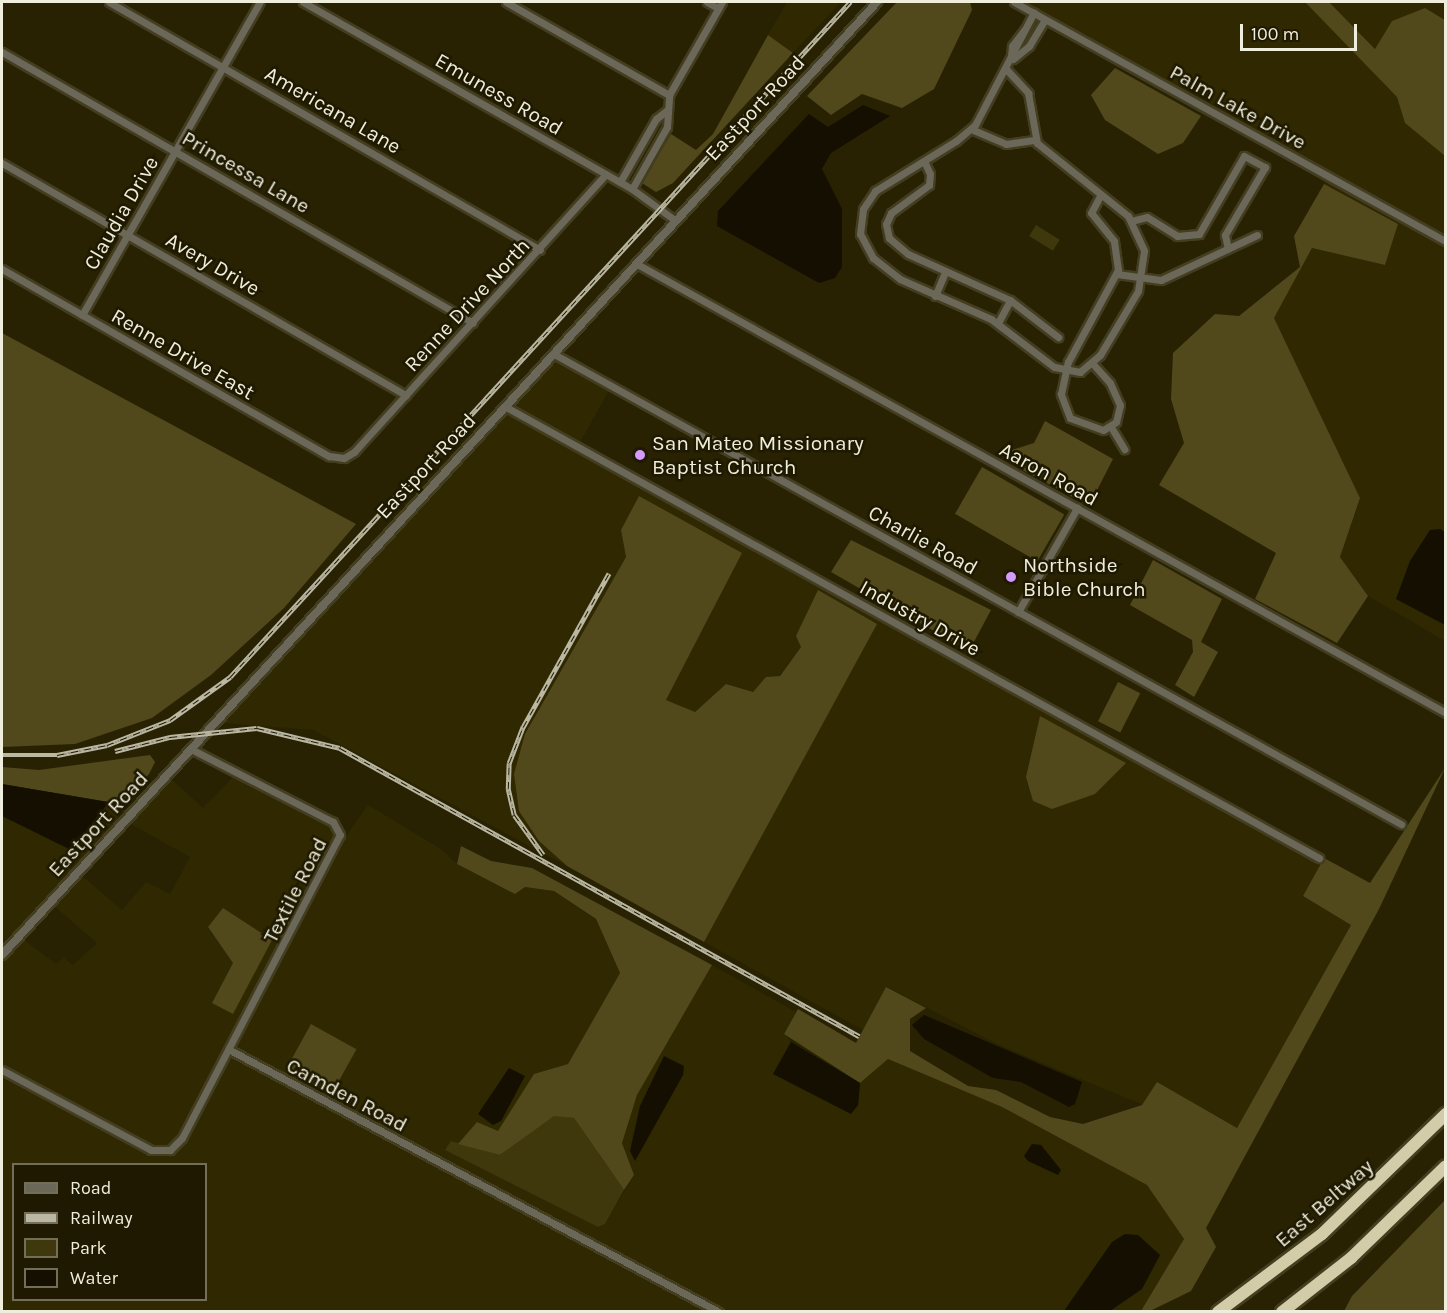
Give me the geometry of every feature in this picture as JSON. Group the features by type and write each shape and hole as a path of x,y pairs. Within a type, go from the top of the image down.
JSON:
{"highway":[{"name":"East Beltway","path":"1218,1311 1330,1227 1446,1114"},
{"path":"1282,1311 1351,1258 1446,1166"}],"street":[{"name":"Americana Lane","path":"109,2 540,250"},
{"name":"Claudia Drive","path":"82,315 260,2"},
{"name":"Emuness Road","path":"303,2 632,189 676,221"},
{"path":"506,2 669,95"},
{"path":"632,189 667,127 669,95 720,5 707,2"},
{"name":"Eastport Road","path":"2,955 878,2"},
{"name":"Palm Lake Drive","path":"1014,2 1446,241"},
{"path":"1011,60 1012,46 1034,12"},
{"path":"1006,69 1028,93 1036,140 1131,221 1144,251 1141,281 1093,364 1080,372 1065,372 998,323 935,296 883,267 866,250 860,234 863,209 875,191 971,129 1011,60 1029,46 1045,19"},
{"name":"Princessa Lane","path":"2,52 473,322"},
{"path":"620,182 656,119 667,110"},
{"path":"971,129 1006,144 1036,140"},
{"path":"1131,221 1147,217 1177,236 1199,234 1244,156 1264,167 1225,235 1228,249"},
{"path":"924,161 930,174 929,184 891,213 886,230 896,246 945,273 1010,300 1058,337"},
{"name":"Avery Drive","path":"2,163 406,395"},
{"name":"Renne Drive North","path":"349,456 540,250 606,174"},
{"path":"1093,364 1110,383 1120,405 1119,417 1112,427 1090,429 1065,412 1061,394 1065,372 1116,274 1114,241 1091,213 1101,194"},
{"path":"1116,274 1141,281 1161,280 1257,235"},
{"name":"Aaron Road","path":"637,264 1446,712"},
{"name":"Renne Drive East","path":"2,270 329,456 349,456"},
{"path":"935,296 945,273"},
{"path":"998,323 1010,300"},
{"name":"Charlie Road","path":"554,354 1401,824"},
{"name":"Industry Drive","path":"506,407 1319,858"},
{"path":"1112,427 1124,449"},
{"path":"1018,612 1077,508"},
{"name":"Textile Road","path":"191,749 333,822 340,830 339,841 230,1050"},
{"path":"2,1070 144,1147 166,1152 182,1138 230,1050"},
{"name":"Camden Road","path":"230,1050 719,1311"}],"shaded area":[{"path":"787,2 841,2 793,53 768,35"},
{"path":"897,2 970,2 972,10 934,89 902,108 862,94 831,115 807,96"},
{"path":"1024,2 1305,2 1398,97 1405,123 1445,156 1445,641 1368,596 1340,557 1360,498 1274,318 1312,248 1385,265 1398,224 1324,184 1330,173"},
{"path":"1305,2 1329,2 1375,49 1392,21 1425,8 1445,20 1445,156 1405,123 1397,97"},
{"path":"1329,2 1445,2 1445,20 1425,8 1376,49"},
{"path":"768,35 793,53 673,183 656,192 642,183 671,134 696,150 713,134"},
{"path":"1115,68 1201,116 1183,143 1158,154 1105,120 1091,95"},
{"path":"1324,184 1398,224 1385,265 1312,248 1274,318 1360,498 1340,557 1368,596 1337,643 1255,599 1276,553 1159,485 1184,443 1171,399 1173,353 1215,314 1239,316 1300,267 1294,236"},
{"path":"2,333 356,524 284,608 211,675 152,718 75,744 2,747"},
{"path":"555,359 610,389 579,444 1324,858 1303,896 1351,925 1237,1128 1157,1083 1143,1105 999,1045 887,987 863,1030 704,942 876,624 801,647 779,676 766,677 753,692 726,684 695,712 666,700 742,553 621,530 626,557 525,734 539,841 567,866 313,730 224,723"},
{"path":"1045,421 1113,459 1089,506 1006,461 1012,450 1034,443"},
{"path":"982,467 1064,514 1037,561 955,514"},
{"path":"639,496 742,553 666,700 695,712 726,684 753,692 766,677 780,676 801,647 796,636 818,590 877,624 704,942 567,866 539,841 519,811 514,774 525,734 626,557 621,530"},
{"path":"851,540 991,610 969,651 831,572"},
{"path":"1153,560 1222,599 1201,642 1218,652 1194,697 1175,685 1193,652 1192,640 1130,605"},
{"path":"1118,682 1140,693 1120,733 1098,721"},
{"path":"1040,716 1126,763 1095,794 1052,809 1033,801 1026,777"},
{"path":"150,755 155,762 149,774 120,804 2,784 2,767 39,770"},
{"path":"1445,768 1379,909 1206,1228 1216,1247 1191,1291 1150,1311 1141,1311 1184,1239 1147,1185 1002,1107 888,1059 860,1083 784,1034 798,1009 856,1043 886,987 926,1008 910,1019 910,1051 968,1086 996,1090 1050,1117 1083,1124 1142,1105 1157,1082 1237,1128 1351,925 1303,896 1324,858 1370,883"},
{"path":"234,776 347,835 368,805 441,849 457,864 515,894 525,887 554,891 596,920 620,973 568,1064 534,1075 498,1132 477,1122 458,1144 445,1149 598,1227 605,1224 634,1175 622,1143 637,1095 712,965 796,1012 784,1033 791,1042 773,1074 858,1105 860,1083 888,1059 1002,1107 1147,1185 1184,1239 1141,1311 2,1311 2,962 23,939 56,964 64,958 73,965 97,943 53,905 81,875 122,910 146,882 170,894 190,857 129,823 171,779 203,808","holes":["208,928 272,940 212,1002 234,963"]},
{"path":"109,802 127,811 2,949 2,816 71,849"},
{"path":"461,846 491,861 532,868 712,965 637,1095 622,1143 634,1175 624,1190 574,1118 554,1116 500,1155 458,1144 477,1122 498,1131 534,1074 568,1064 620,973 596,919 554,891 525,887 515,894 457,864"},
{"path":"223,908 272,940 233,1014 212,1003 233,963 208,927"},
{"path":"311,1024 356,1049 331,1095 286,1069"},
{"path":"1445,1200 1445,1311 1344,1311 1352,1296"}],"green space":[{"path":"1036,225 1060,240 1053,251 1029,236"},
{"path":"554,1115 574,1118 624,1190 605,1224 598,1227 445,1150 451,1141 500,1155"}],"water":[{"path":"863,105 890,116 831,153 822,169 842,209 842,267 835,278 819,283 717,226 718,211 809,114 828,127"},
{"path":"1440,529 1445,532 1445,625 1396,599 1410,561 1430,530"},
{"path":"2,784 109,802 71,850 2,816"},
{"path":"924,1015 1082,1082 1075,1104 1069,1107 1021,1082 993,1078 924,1039 912,1025"},
{"path":"791,1042 860,1083 858,1105 851,1114 773,1074"},
{"path":"664,1056 684,1066 683,1075 635,1161 630,1151 640,1106"},
{"path":"509,1068 525,1076 501,1121 493,1125 478,1114"},
{"path":"1032,1144 1041,1145 1061,1170 1058,1175 1028,1161 1024,1156"},
{"path":"1125,1234 1138,1235 1160,1255 1142,1289 1110,1311 1064,1311 1112,1242"}],"railway":[{"path":"2,755 57,755 107,745 170,720 230,677 850,2"},
{"path":"543,855 514,815 508,789 509,763 523,727 609,573"},
{"path":"115,751 170,737 257,728 340,748 859,1036"}],"place":[{"name":"San Mateo Missionary Baptist Church","path":"640,455"},
{"name":"Northside Bible Church","path":"1011,577"}]}
